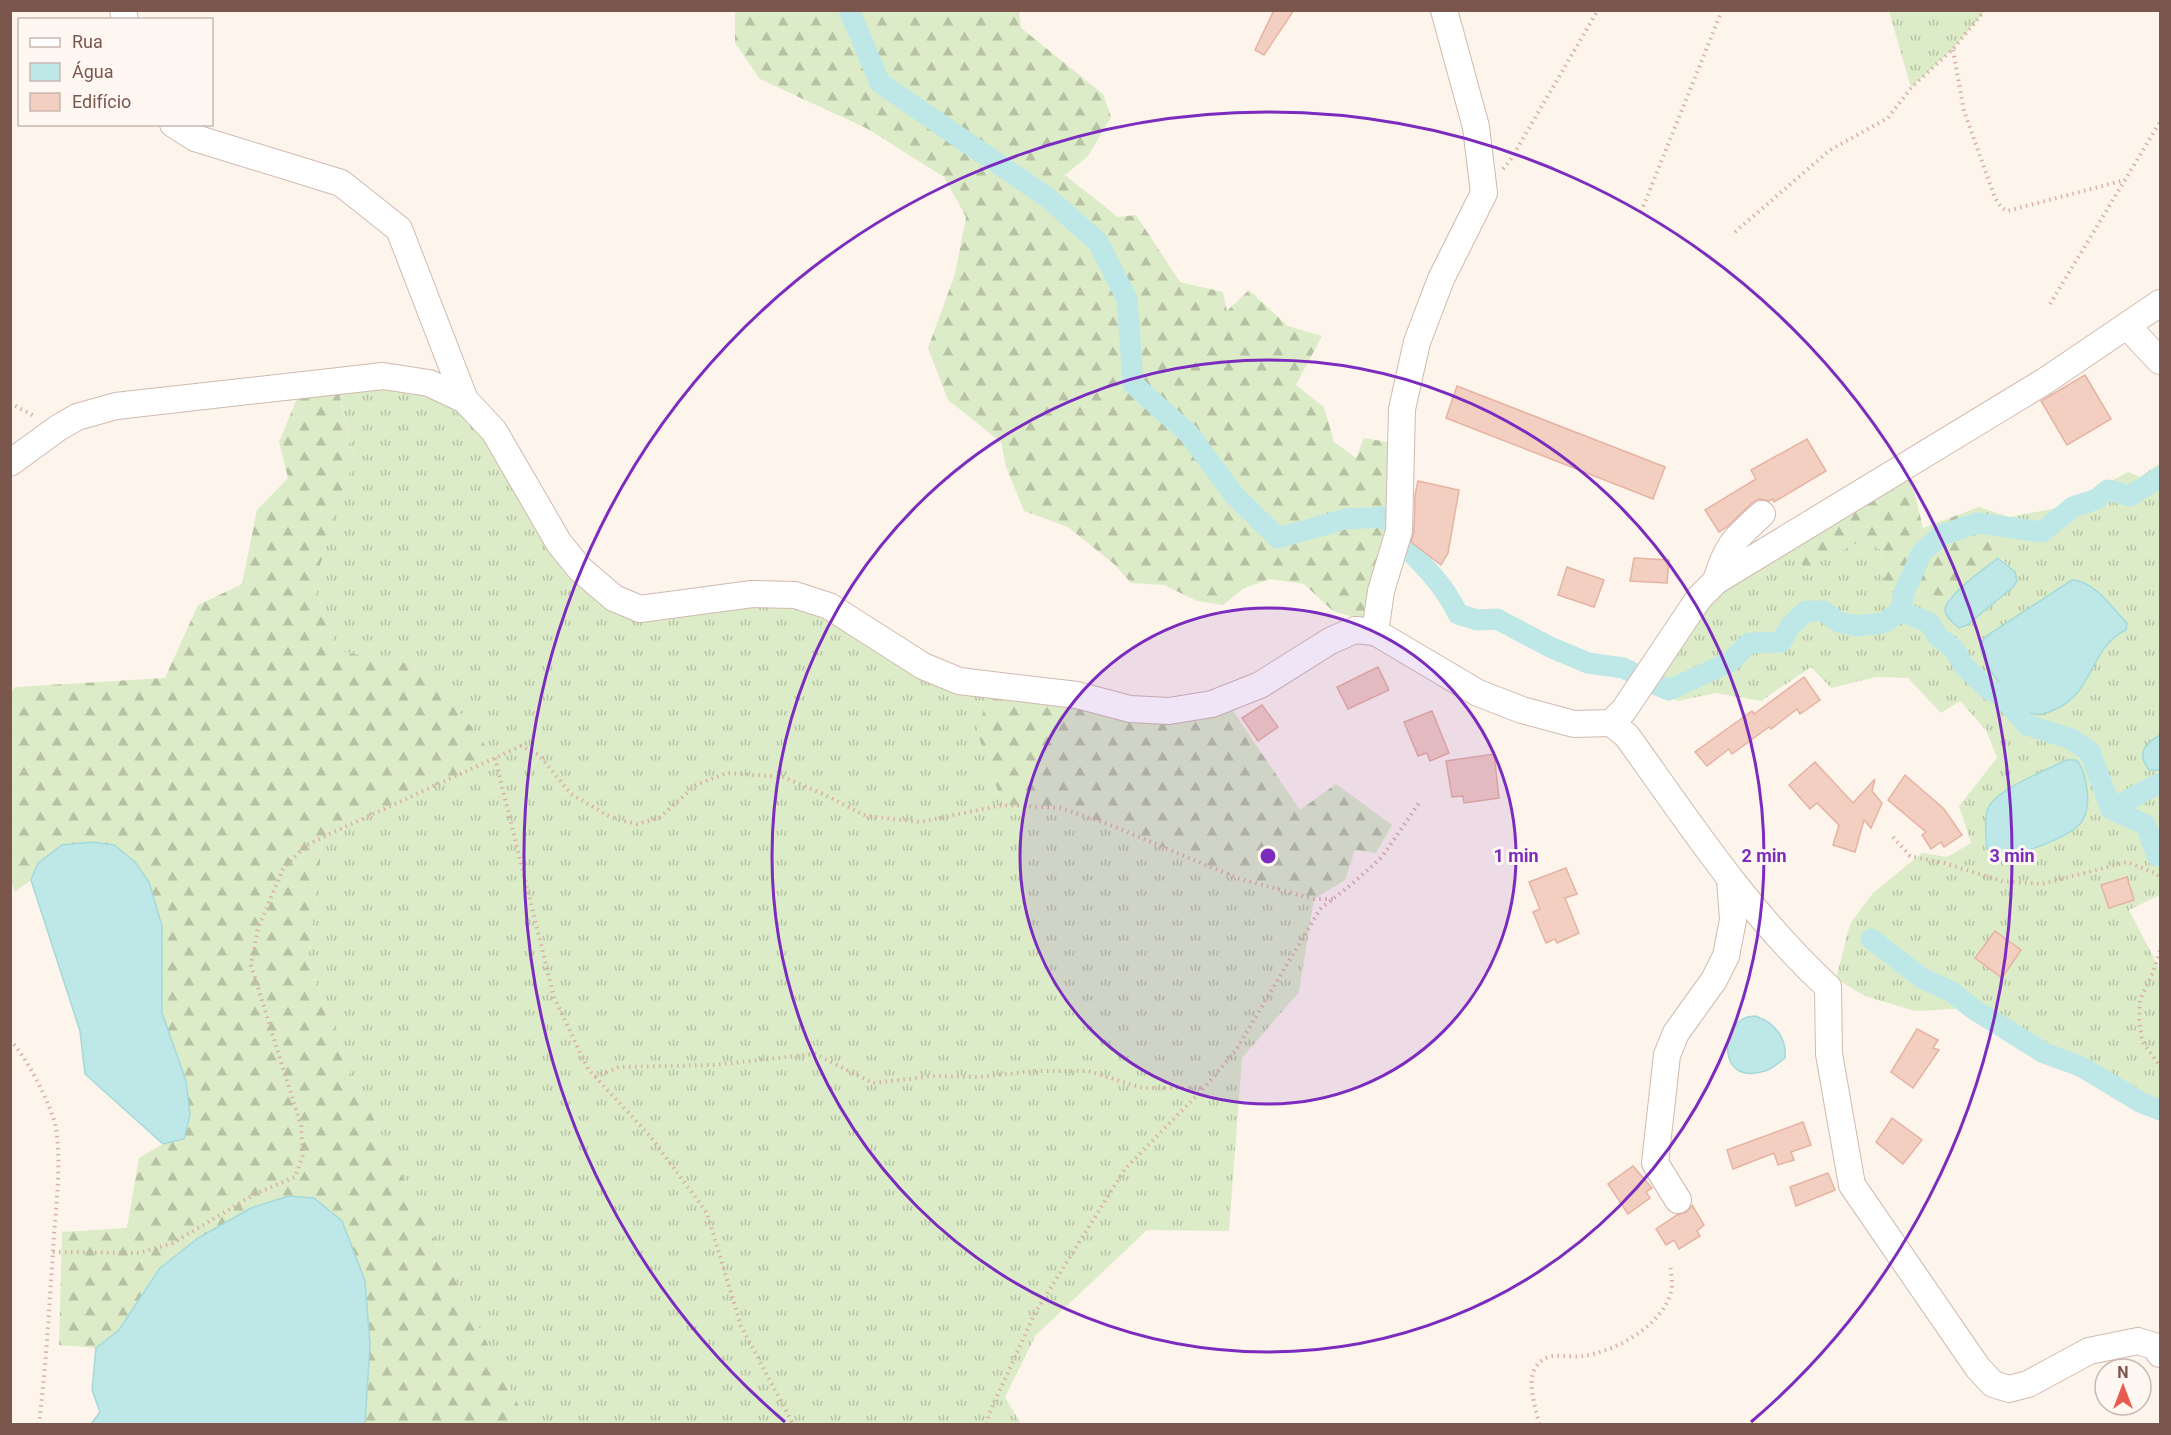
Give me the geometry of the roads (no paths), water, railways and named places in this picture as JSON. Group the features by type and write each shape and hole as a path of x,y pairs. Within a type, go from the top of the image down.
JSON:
{"street":[{"path":"1375,632 1381,591 1399,531 1402,408 1417,342 1441,279 1484,193 1476,127 1444,10"},
{"path":"176,126 195,138 341,183 399,229 465,400"},
{"path":"1611,723 1624,710 1699,598 1716,581 2045,381 2160,303"},
{"path":"2127,326 2160,361"},
{"path":"10,462 78,417 116,406 383,376 429,383 465,400 494,431 559,543 580,569 614,598 640,609 752,594 795,595 829,606 923,666 959,681 1077,695 1130,709 1169,711 1212,704 1260,685 1330,641 1355,630 1375,632 1478,693 1522,710 1574,724 1611,723 1627,736 1730,880 1795,957 1828,987 1829,1054 1852,1185 1978,1368 1993,1384 2009,1389 2028,1384 2089,1350 2138,1341 2154,1346 2160,1354"},
{"path":"1716,581 1723,558 1732,542 1762,514"},
{"path":"1678,1200 1655,1163 1667,1055 1676,1032 1714,980 1726,956 1733,920 1730,880"}],"water":[{"path":"1998,558 2015,572 2017,581 2013,587 1967,625 1959,628 1946,615 1947,604 1959,589"},
{"path":"2072,580 2088,585 2102,596 2127,623 2126,630 2105,647 2085,682 2067,702 2047,713 2032,714 2019,704 1998,681 1988,667 1980,645 1985,637"},
{"path":"2160,735 2160,770 2149,770 2143,759 2144,750"},
{"path":"2066,760 2076,760 2085,777 2088,794 2086,813 2082,822 2066,834 2036,848 2010,854 1991,853 1987,849 1985,825 1991,803 2009,788"},
{"path":"92,842 114,845 135,862 149,882 162,926 162,1013 186,1081 190,1115 184,1139 163,1144 85,1074 80,1031 31,880 38,863 62,845"},
{"path":"1755,1016 1768,1022 1778,1031 1784,1043 1785,1058 1768,1070 1749,1073 1738,1070 1731,1063 1728,1043 1737,1023 1746,1017"},
{"path":"289,1196 314,1198 342,1221 365,1281 370,1345 365,1424 91,1424 100,1412 92,1390 96,1348 119,1330 160,1268 198,1238 251,1208"}],"waterway":[{"path":"849,10 880,83 1048,198 1098,242 1127,299 1133,384 1189,434 1234,495 1278,538 1345,519 1384,517 1386,520"},
{"path":"1650,682 1669,690 1730,662 1749,643 1781,642 1790,626 1806,611 1823,611 1839,622 1857,626 1883,623 1901,611 1903,595 1922,552 1942,535 1977,523 2042,532 2073,507 2097,499 2108,490 2130,496 2160,477"},
{"path":"1405,547 1435,578 1458,614 1477,620 1497,619 1550,647 1588,663 1623,668 1640,676"},
{"path":"1901,611 1930,623 1937,636 1954,649 1963,665 1988,689 2002,696 2027,725 2071,739 2090,752 2111,809 2146,825 2157,856"},
{"path":"2111,809 2160,783"},
{"path":"1871,939 1922,978 1952,992 1972,1008 2044,1053 2082,1067 2140,1102 2160,1110"}]}
